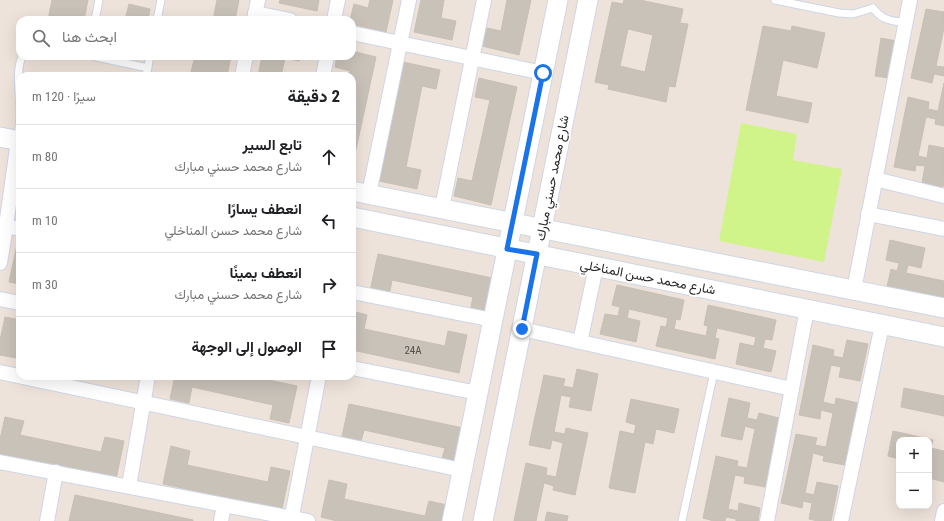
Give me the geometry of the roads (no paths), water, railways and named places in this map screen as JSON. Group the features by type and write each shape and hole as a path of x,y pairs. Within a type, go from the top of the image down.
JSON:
{"street":[{"path":"335,16 338,0"},
{"path":"361,192 400,43 409,0"},
{"path":"442,208 484,0"},
{"path":"452,521 558,0"},
{"name":"شارع محمد حسني مبارك","path":"483,521 588,0"},
{"path":"854,290 910,0"},
{"path":"255,11 274,16"},
{"path":"356,34 543,73"},
{"path":"243,72 245,60"},
{"path":"324,72 326,60"},
{"path":"0,263 13,227 14,141"},
{"path":"875,180 944,196"},
{"name":"شارع محمد حسن المناخلي","path":"361,192 944,308"},
{"path":"868,214 944,229"},
{"name":"شارع محمد حسن المناخلي","path":"356,218 944,337"},
{"path":"580,342 596,267"},
{"path":"356,293 493,320"},
{"path":"0,299 16,302"},
{"path":"767,521 807,309"},
{"path":"841,521 882,325"},
{"path":"522,329 792,389"},
{"path":"356,369 478,393"},
{"path":"0,372 16,375"},
{"path":"37,380 462,470"},
{"path":"129,486 147,380"},
{"path":"291,519 318,380"},
{"path":"0,462 129,486 291,519 308,521"},
{"path":"47,521 56,472"},
{"path":"221,521 224,505"},
{"path":"942,521 944,511"}],"lane":[{"path":"96,16 98,0"},
{"path":"158,16 161,0"},
{"path":"774,0 839,13 853,14 874,4 877,14 883,18 906,23"},
{"path":"18,72 21,60"},
{"path":"111,60 148,68"},
{"path":"147,72 149,60"},
{"path":"14,141 16,131"},
{"path":"682,521 714,372"}]}
